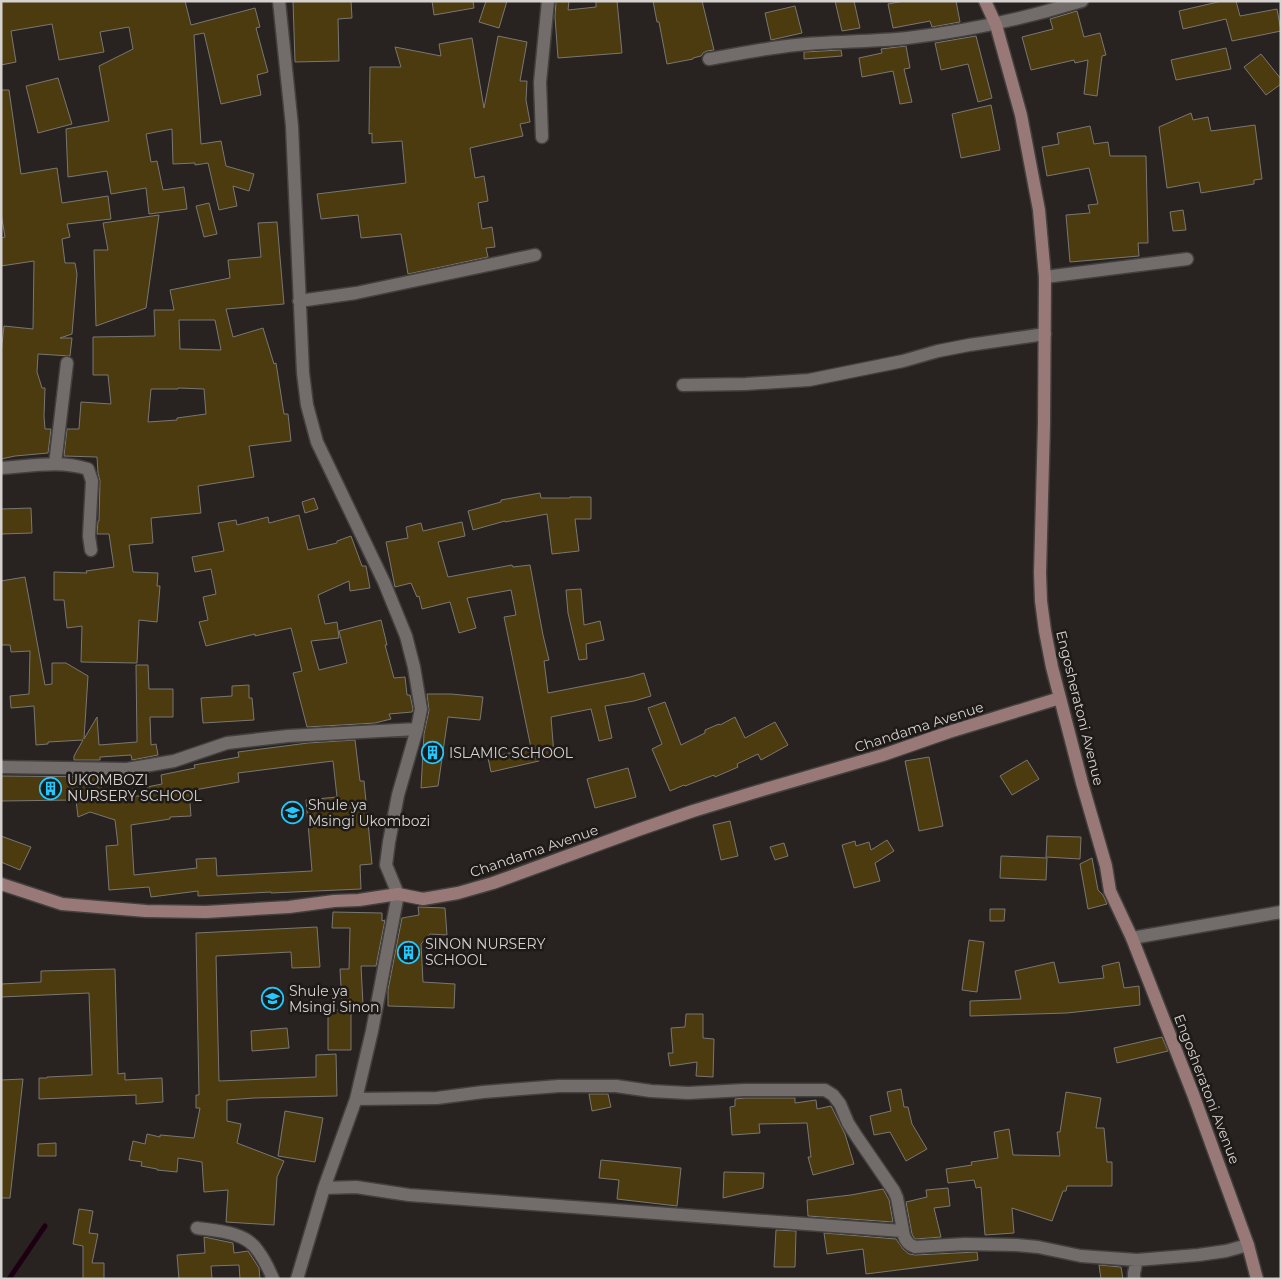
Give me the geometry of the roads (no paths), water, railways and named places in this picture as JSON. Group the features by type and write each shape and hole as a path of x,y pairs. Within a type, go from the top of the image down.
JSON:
{"street":[{"path":"279,1 292,126 302,372 307,405 317,442 384,582 406,636 420,701 417,729 398,796 389,842 386,865 398,894 372,1031 356,1099 324,1188 297,1279"},
{"path":"542,138 540,82 548,1"},
{"name":"Engosheratoni Avenue","path":"985,1 996,25 1022,115 1039,210 1045,277 1044,432 1040,572 1042,601 1052,667 1106,866 1110,891 1132,938 1193,1094 1248,1245 1257,1279"},
{"path":"709,59 795,45 943,34 996,25 1082,1"},
{"path":"299,301 356,293 535,255"},
{"path":"1045,277 1188,260"},
{"path":"683,385 809,380 895,363 938,351 1045,334"},
{"path":"55,464 67,364"},
{"path":"1,468 55,464 76,465 88,469 92,481 90,536 92,550"},
{"name":"Chandama Avenue","path":"1,884 62,904 146,911 206,912 359,900 398,894 423,899 458,893 493,883 693,811 883,755 949,732 1060,698"},
{"path":"1,767 127,769 174,761 227,743 288,736 417,729"},
{"path":"1132,938 1281,912"},
{"path":"356,1099 437,1098 559,1086 616,1086 651,1091 688,1093 745,1090 825,1090 834,1095 848,1123 894,1191 906,1242 915,1247 966,1244 1016,1245 1038,1247 1081,1256 1137,1260 1198,1255 1226,1251 1248,1245"},
{"path":"324,1188 356,1187 429,1197 902,1231"},
{"path":"197,1228 234,1234 248,1240 258,1249 273,1279"},
{"path":"1134,1279 1137,1260"}],"waterway":[{"path":"9,1279 45,1226"}],"place":[{"name":"ISLAMIC SCHOOL","path":"433,753"},
{"name":"UKOMBOZI NURSERY SCHOOL","path":"51,788"},
{"name":"Shule ya Msingi Ukombozi","path":"292,813"},
{"name":"SINON NURSERY SCHOOL","path":"409,952"},
{"name":"Shule ya Msingi Sinon","path":"273,999"}]}
